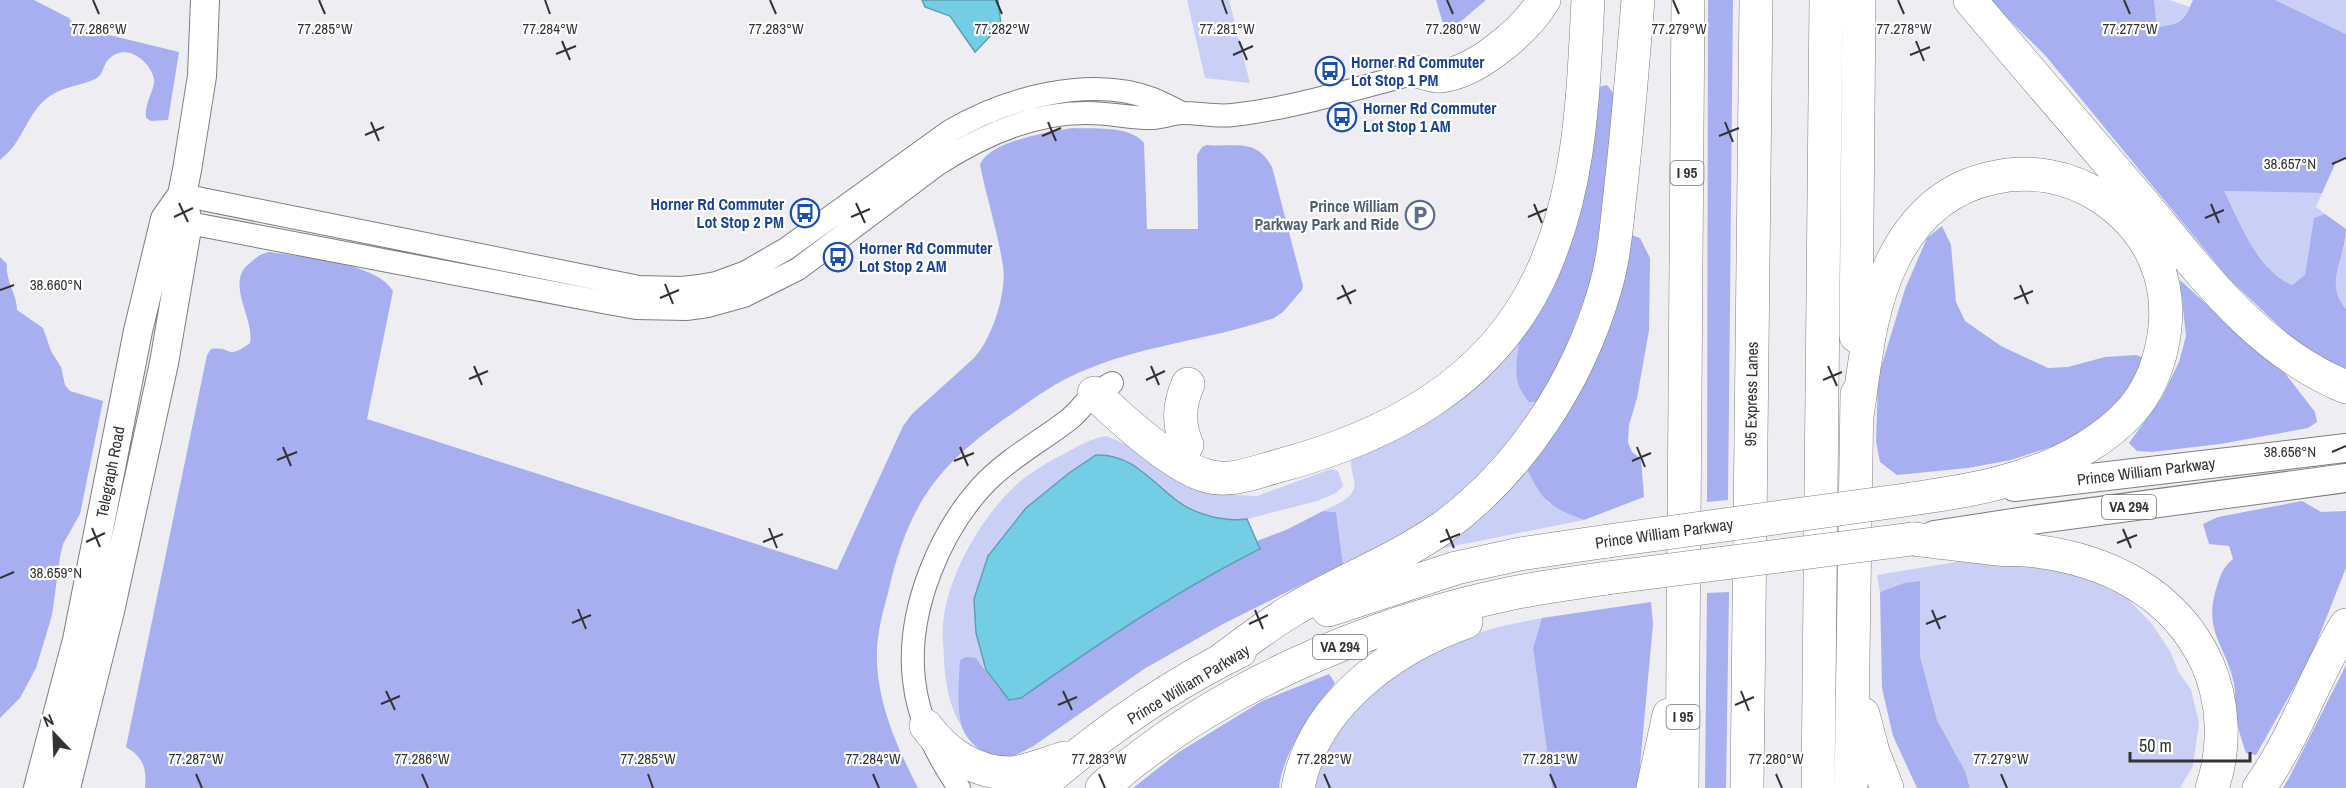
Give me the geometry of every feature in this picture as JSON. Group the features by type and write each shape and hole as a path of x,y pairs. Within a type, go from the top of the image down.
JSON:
{"highway":[{"path":"1420,72 1435,62 1478,44 1503,26 1525,0"},
{"path":"1420,72 1439,76 1475,63 1505,43 1544,0"},
{"path":"1112,397 1174,459 1207,476 1220,479 1238,477 1362,438 1418,411 1454,385 1502,338 1522,310 1539,280 1551,250 1568,201 1576,161 1581,120 1588,0"},
{"path":"1220,661 1291,611 1417,545 1443,527 1507,469 1532,439 1554,406 1592,330 1606,287 1617,220 1638,0"},
{"name":"I 95","path":"1682,788 1688,0"},
{"name":"95 Express Lanes","path":"1746,788 1756,0"},
{"path":"1818,788 1826,0"},
{"path":"1851,788 1857,416 1859,0"},
{"path":"1970,0 2204,277 2247,322 2297,361 2346,387"},
{"path":"1857,416 1872,318 1881,289 1905,240 1924,214 1939,200 1956,189 2001,176 2030,174 2053,177 2092,191 2112,205 2139,232 2152,253 2161,275 2167,311 2159,360 2151,381 2131,411 2098,439 2064,459 2033,472 1981,488 1912,499"},
{"path":"1187,445 1180,423 1184,393 1188,384"},
{"path":"1112,397 1208,456 1262,470"},
{"name":"Prince William Parkway","path":"1038,788 1078,753 1153,702 1220,661 1336,607 1456,568 1520,554 1912,499"},
{"path":"1912,539 2033,550 2066,556 2123,575 2168,607 2186,627 2200,649 2211,673 2218,698 2221,723 2220,754 2212,788"},
{"name":"Prince William Parkway","path":"1102,788 1154,748 1200,717 1248,689 1376,632 1446,609 1510,593 1607,578 1912,539"},
{"path":"1298,788 1309,751 1321,728 1355,688 1388,662 1454,627 1607,578"},
{"path":"1854,598 1863,714 1873,752 1887,788"},
{"path":"2259,788 2287,741 2346,625"},
{"path":"1809,788 1819,634"},
{"path":"1653,788 1683,646"},
{"path":"926,726 939,743 954,756 990,770 1010,773 1028,770 1078,753"}],"main road":[{"name":"Telegraph Road","path":"66,788 110,611 164,363 177,221 194,135 202,76 204,0"},
{"name":"Telegraph Road","path":"38,788 77,640 138,331 177,221"},
{"name":"Prince William Parkway","path":"1912,499 2346,448"},
{"name":"Prince William Parkway","path":"1912,539 2032,520 2346,478"}],"street":[{"path":"177,221 608,303 645,308 686,309 730,301 782,279 938,164 981,138 1027,122 1066,113 1155,118 1182,113 1205,116 1247,113 1420,72"},
{"path":"182,195 639,287 682,288 731,278 768,261 950,131 1003,107 1040,95 1091,90 1151,98 1182,113"},
{"path":"959,788 930,740 914,680 914,650 922,597 942,543 959,515 988,480 1014,457 1069,420 1112,397"}],"shaded area":[{"path":"0,0 34,0 69,18 76,27 179,52 168,120 151,121 146,118 154,82 152,72 148,65 136,55 122,52 109,59 97,78 61,90 43,101 33,113 13,147 0,160"},
{"path":"922,0 998,0 1001,25 975,52 950,16 925,7"},
{"path":"1187,0 1229,0 1250,83 1205,78"},
{"path":"1436,0 1486,0 1446,34"},
{"path":"1708,0 1733,0 1728,500 1707,502"},
{"path":"1989,0 2154,0 2157,27 2181,20 2193,0 2275,0 2346,34 2346,159 2337,160 2322,193 2224,191 2243,231 2259,257 2279,278 2292,285 2305,275 2314,218 2325,214 2346,229 2337,270 2336,290 2346,309 2346,372 2295,341 2229,279 2045,55"},
{"path":"2154,0 2169,0 2190,7 2177,22 2157,27"},
{"path":"2275,0 2346,0 2346,34"},
{"path":"1607,85 1615,95 1596,268 1564,353 1545,392 1536,402 1529,402 1518,381 1516,367 1519,343 1595,88"},
{"path":"1072,128 1121,131 1138,137 1144,143 1147,229 1198,229 1197,155 1202,147 1207,145 1244,146 1259,151 1272,167 1303,286 1283,312 1274,318 1126,356 1062,381 1038,395 966,448 931,487 917,509 896,561 878,634 877,651 878,677 885,710 903,758 918,788 145,788 143,764 126,747 207,355 211,349 232,352 250,343 240,280 243,271 257,257 270,252 337,262 371,273 384,281 393,291 367,419 837,570 903,426 912,414 981,350 997,315 1003,289 1003,266 980,165 995,150 1007,144 1035,135"},
{"path":"2224,191 2322,193 2316,207 2325,214 2314,219 2305,275 2292,285 2279,278 2269,268 2259,257 2243,231"},
{"path":"1942,226 1951,245 1956,302 1965,321 2001,346 2048,368 2068,367 2105,357 2136,355 2144,358 2140,378 2094,428 2057,445 2011,460 1968,468 1897,475 1880,462 1876,442 1878,377 1905,289 1927,238"},
{"path":"1629,234 1640,238 1650,258 1649,330 1637,398 1629,425 1628,442 1632,452 1641,459 1644,497 1584,520 1552,505 1540,493 1524,462"},
{"path":"2346,241 2346,309 2340,301 2335,284"},
{"path":"0,257 7,264 17,310 43,328 51,351 61,367 65,385 70,391 103,401 80,514 63,544 52,615 36,668 20,698 0,718"},
{"path":"2180,280 2281,368 2315,412 2317,422 2308,428 2220,444 2152,452 2137,451 2129,443 2162,397 2179,362 2186,336"},
{"path":"1519,329 1545,392 1503,451 1462,492 1434,514 1388,544 1343,563 1336,512 1323,511 1345,500 1353,491 1355,486 1351,466 1352,457"},
{"path":"1106,436 1135,448 1216,492 1257,496 1331,469 1338,471 1343,486 1336,493 1317,501 1247,519 1230,521 1202,513 1178,501 1141,469 1112,455 976,633 986,670 976,658 961,716 962,727 951,703 947,685 943,630 951,589 967,550 989,515 1020,481 1079,446"},
{"path":"1096,455 1109,456 1130,464 1192,510 1220,518 1247,519 1260,549 1168,600 1021,698 1009,700 986,670 976,633 974,599 988,556 1026,508 1069,473"},
{"path":"1524,462 1548,503 1584,520 1444,548 1436,542"},
{"path":"2302,501 2321,512 2346,511 2346,568 2310,659 2256,755 2246,753 2236,717 2234,684 2217,637 2212,615 2220,578 2233,559 2229,546 2209,544 2203,524 2218,517"},
{"path":"1323,511 1336,512 1343,564 1223,624 1144,669 1032,747 1017,754 1005,758 989,755 977,748 964,733 958,703 960,660 966,657 976,658 999,688 1021,698 1108,638 1198,583 1260,550 1257,541 1286,530"},
{"path":"1968,560 2072,570 2125,596 2152,624 2191,690 2199,722 2193,766 2180,788 1970,788 1965,771 1937,720 1920,656 1920,581 1904,583 1880,592 1877,575"},
{"path":"1920,581 1920,656 1937,720 1965,771 1970,788 1917,788 1893,736 1882,688 1880,592 1904,583"},
{"path":"1729,592 1726,788 1705,788 1707,593"},
{"path":"1651,602 1653,624 1638,788 1552,788 1533,648 1542,618"},
{"path":"1542,618 1533,648 1552,788 1308,788 1312,770 1359,694 1450,642 1498,627"},
{"path":"2346,665 2346,788 2283,788 2289,778"},
{"path":"1329,674 1335,683 1292,747 1281,775 1279,788 1133,788 1179,752 1262,701"}],"place":[{"name":"Horner Rd Commuter Lot Stop 1 PM","path":"1330,71"},
{"name":"Horner Rd Commuter Lot Stop 1 AM","path":"1342,117"},
{"name":"Horner Rd Commuter Lot Stop 2 PM","path":"805,213"},
{"name":"Prince William Parkway Park and Ride","path":"1420,215"},
{"name":"Horner Rd Commuter Lot Stop 2 AM","path":"838,257"}]}
